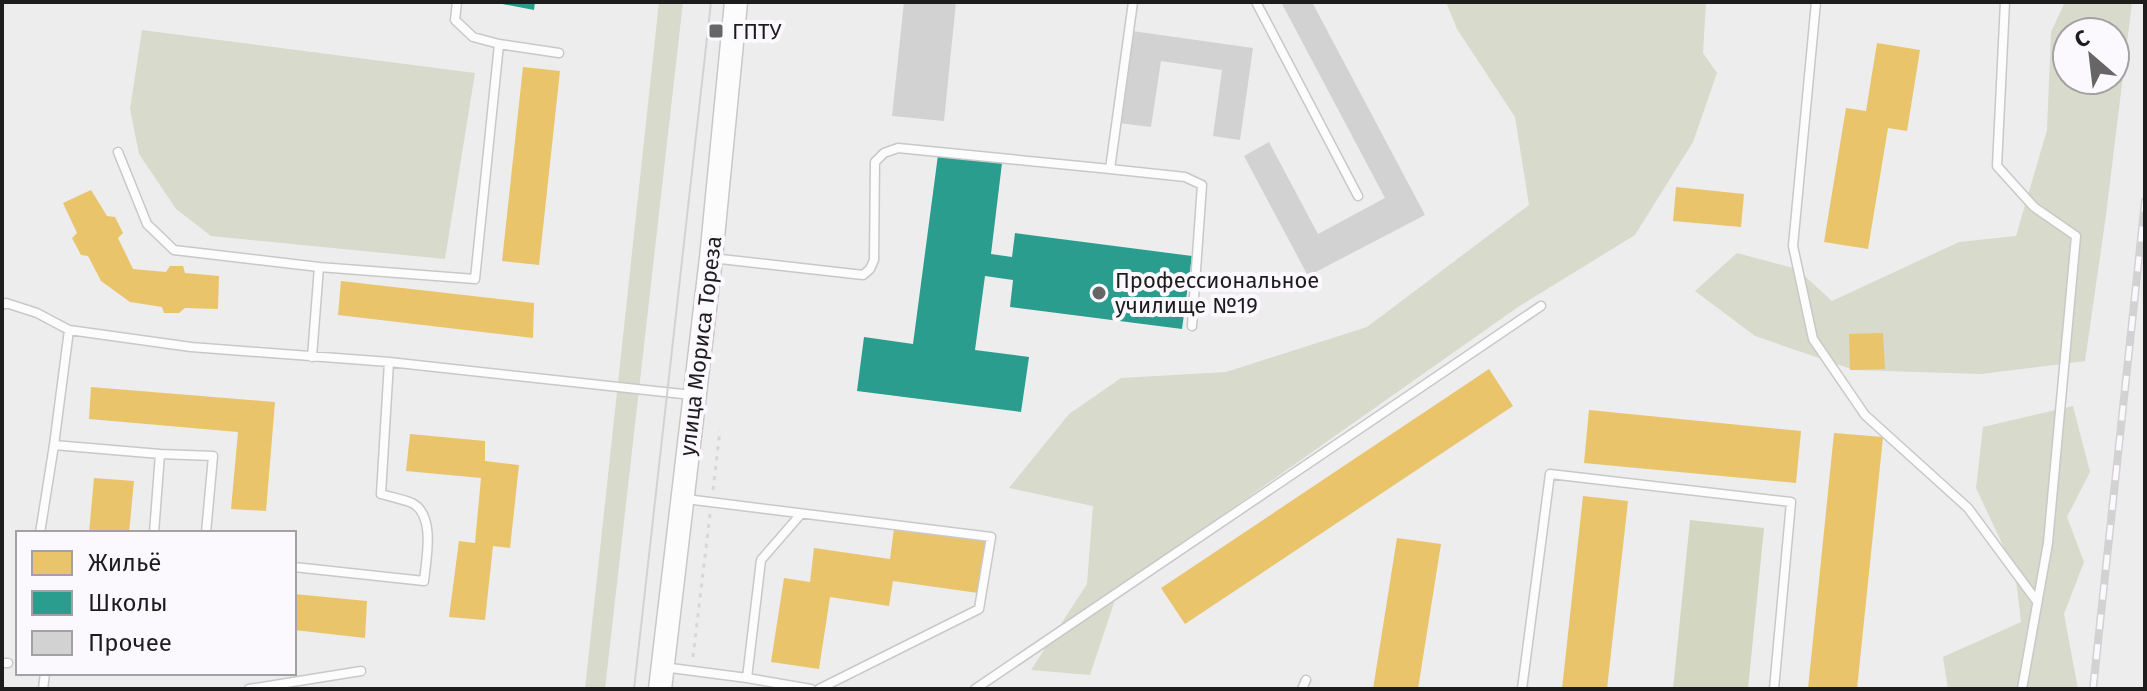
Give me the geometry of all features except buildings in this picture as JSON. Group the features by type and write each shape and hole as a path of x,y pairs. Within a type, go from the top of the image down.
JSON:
{"street":[{"name":"улица Мориса Тореза","path":"662,678 711,258 736,2"}],"lane":[{"path":"457,2 455,20 473,37 559,53"},
{"path":"1110,169 1133,2"},
{"path":"1256,2 1358,196"},
{"path":"1816,2 1793,246 1813,339 1865,415 1968,508 2036,600"},
{"path":"2005,2 1997,166 2034,207 2076,236 2048,543 2022,689"},
{"path":"118,152 147,224 174,250 319,267 475,279 499,44"},
{"path":"711,258 863,275 874,260 875,162 884,153 898,148 1185,177 1202,185 1192,326"},
{"path":"312,357 319,267"},
{"path":"2,305 6,303 37,313 69,330 191,347 389,362 694,395"},
{"path":"975,689 1541,306"},
{"path":"40,531 69,330"},
{"path":"296,567 424,581 427,533 423,516 415,504 381,494 389,362"},
{"path":"54,445 213,456 206,531"},
{"path":"154,531 160,454"},
{"path":"1522,689 1550,474 1791,502 1774,689"},
{"path":"681,499 991,537 979,609 819,689"},
{"path":"747,678 761,560 801,514"},
{"path":"662,678 692,670 811,689"},
{"path":"249,689 361,671"}],"path":[{"path":"692,670 720,430"}],"shaded area":[{"path":"659,2 683,2 605,689 585,689"},
{"path":"1446,2 1706,2 1703,53 1717,73 1693,142 1635,235 1518,307 1119,588 1090,675 1031,670 1087,584 1093,506 1009,488 1069,414 1121,378 1226,372 1367,327 1529,205 1515,117 1457,29"},
{"path":"2065,2 2132,2 2130,16 2058,16"},
{"path":"142,30 475,73 445,259 211,236 176,209 139,154 130,109"},
{"path":"2051,32 2051,96 2121,96 2085,361 1981,374 1854,370 1755,336 1695,291 1737,253 1797,269 1832,301 1959,242 2016,236 2047,130"},
{"path":"2073,406 2090,472 2067,517 2084,562 2064,614 2078,689 1948,689 1943,657 2021,622 2015,571 1976,488 1983,427"}],"green space":[{"path":"1690,520 1764,528 1748,689 1673,689"}],"tram line":[{"path":"634,689 711,2"}],"railway":[{"path":"2093,689 2145,201"}],"place":[{"name":"ГПТУ","path":"716,31"},
{"name":"Профессиональное училище №19","path":"1099,293"}]}
